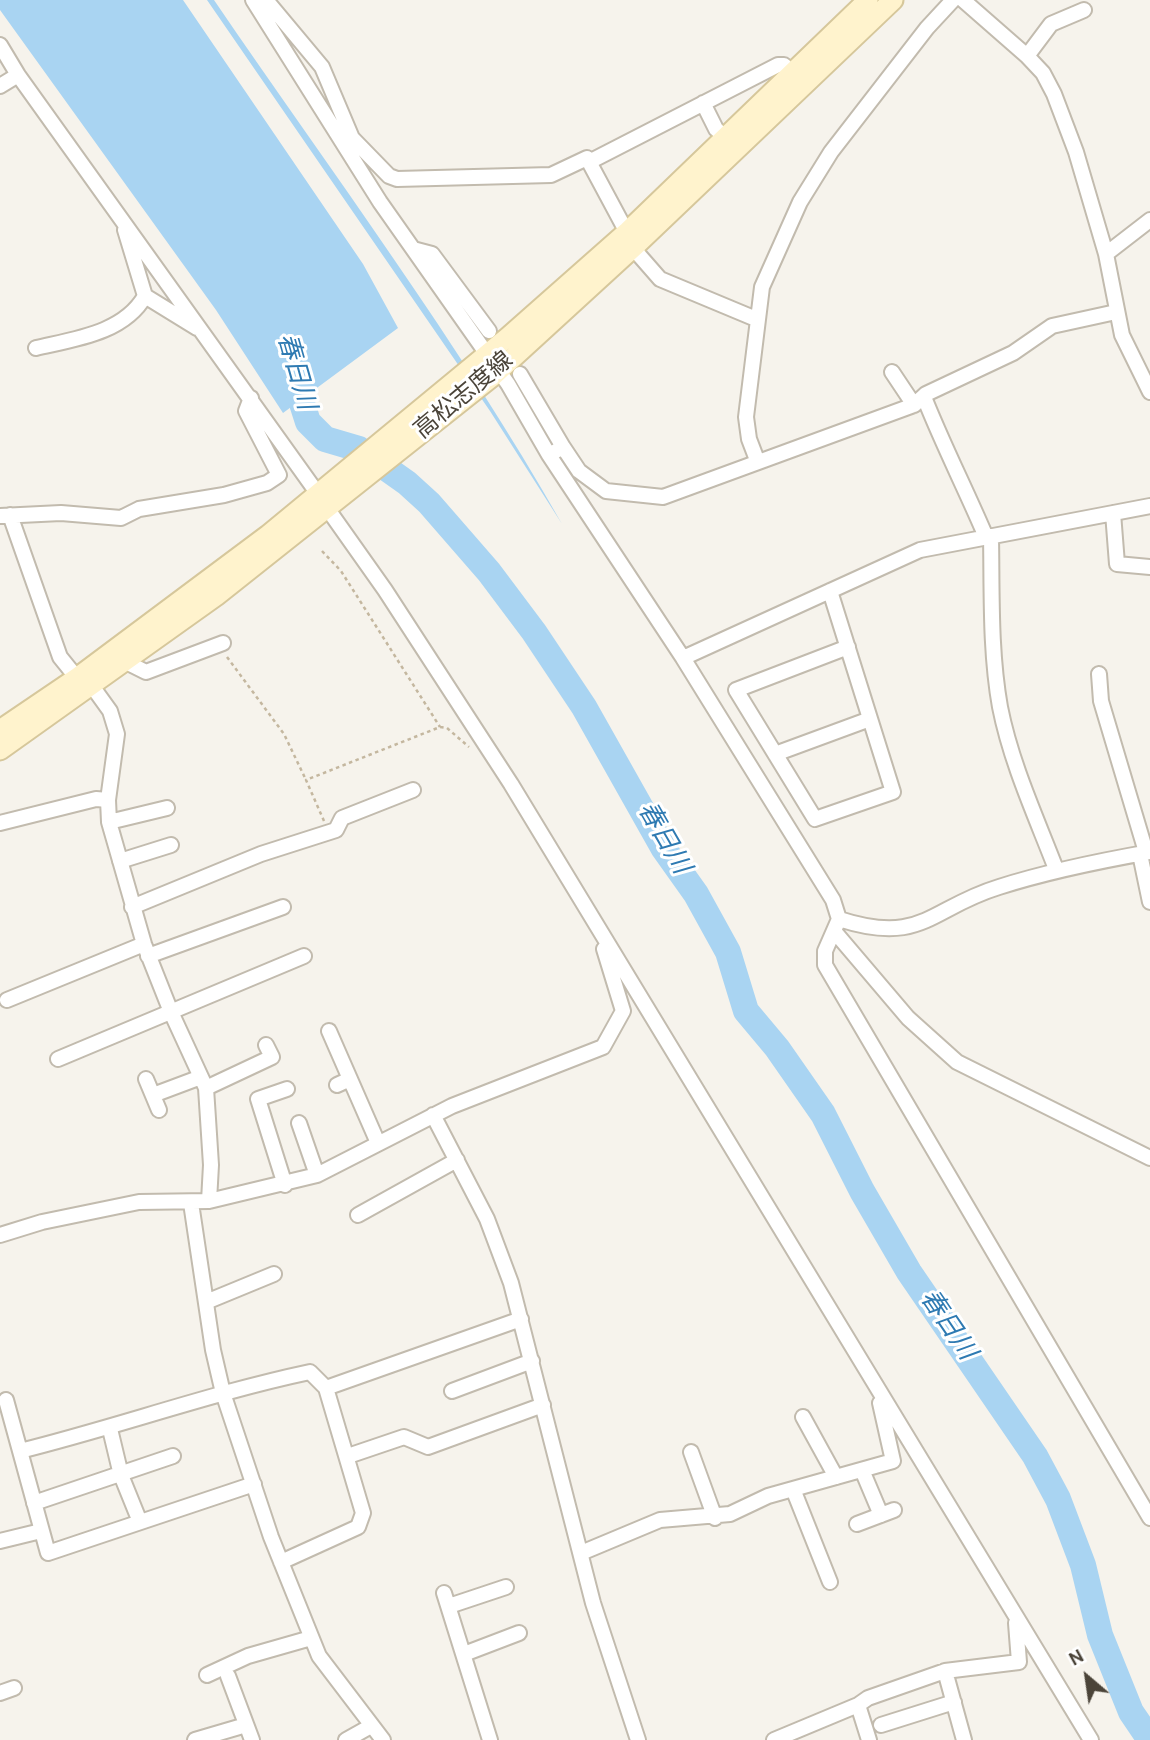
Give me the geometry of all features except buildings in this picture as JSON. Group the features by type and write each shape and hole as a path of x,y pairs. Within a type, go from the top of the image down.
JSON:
{"main road":[{"name":"高松志度線","path":"0,730 126,662 326,498 483,356 631,239 725,137 868,0"},
{"name":"高松志度線","path":"0,750 268,535 326,498 496,373 631,239 893,0"}],"street":[{"path":"253,0 348,141 413,249 683,658 833,900 836,925 823,958 828,972 1150,1518"},
{"path":"266,0 322,67 348,141 389,177 551,175 587,158 620,222 660,279 755,319"},
{"path":"757,460 749,439 746,417 755,319 762,287 800,202 831,152 927,28 953,0"},
{"path":"963,0 1027,56 1042,73 1054,94 1076,152 1106,254 1122,335 1150,392"},
{"path":"1027,56 1051,24 1084,10"},
{"path":"0,45 18,75 326,498 457,699 1091,1740"},
{"path":"589,162 778,65 784,65 792,73"},
{"path":"0,86 18,75"},
{"path":"703,103 716,129 725,137"},
{"path":"121,218 145,296 203,332"},
{"path":"1106,254 1150,220"},
{"path":"413,249 432,254 489,331"},
{"path":"36,348 91,336 135,313 145,296"},
{"path":"520,374 579,471 606,491 663,497 919,401 1013,353 1052,326 1116,312"},
{"path":"892,372 919,401 989,537 992,626 1000,708 1017,765 1056,869"},
{"path":"209,1201 211,1165 204,1082 146,950 109,822 108,800 117,734 110,711 60,657 5,515 61,513 121,518 139,509 224,495 267,482 279,475 246,411 251,398"},
{"path":"549,455 563,447"},
{"path":"683,658 764,624 830,590 920,550 1150,506"},
{"path":"1113,513 1116,564 1150,567"},
{"path":"830,590 848,647 870,719 893,792 815,819 736,690 848,647"},
{"path":"126,662 146,672 220,644"},
{"path":"1099,674 1101,701 1145,853 1150,902"},
{"path":"775,754 870,719"},
{"path":"132,907 261,854 336,830 342,818 413,790"},
{"path":"0,823 96,799 108,800"},
{"path":"109,822 167,808"},
{"path":"120,861 171,845"},
{"path":"836,925 881,928 920,925 988,890 1056,869 1145,853"},
{"path":"7,1000 146,950 283,908"},
{"path":"836,925 908,1018 957,1062 1150,1158"},
{"path":"1,1233 139,1202 209,1201 285,1185 317,1175 433,1115 603,1047 623,1011 597,927"},
{"path":"58,1059 304,956"},
{"path":"329,1031 343,1082 378,1143"},
{"path":"153,1095 204,1082 271,1057 266,1045"},
{"path":"146,1079 159,1110"},
{"path":"285,1185 258,1099 287,1089"},
{"path":"433,1115 487,1219 512,1283 593,1603 638,1740"},
{"path":"299,1123 317,1175"},
{"path":"358,1215 457,1160"},
{"path":"191,1203 223,1393 281,1562 311,1638 329,1673 383,1740"},
{"path":"206,1302 274,1274"},
{"path":"327,1388 521,1319"},
{"path":"452,1391 532,1361"},
{"path":"20,1451 110,1429 223,1393 310,1372 327,1388 363,1513 358,1527 281,1562"},
{"path":"581,1553 660,1520 715,1518 793,1489 893,1461 875,1386"},
{"path":"6,1400 7,1430 20,1451 48,1553 254,1484"},
{"path":"348,1456 404,1437 428,1447 543,1405"},
{"path":"803,1417 836,1477"},
{"path":"110,1429 121,1475 141,1522"},
{"path":"691,1452 715,1518"},
{"path":"34,1503 173,1457"},
{"path":"857,1524 887,1512 862,1470"},
{"path":"793,1489 830,1582"},
{"path":"0,1541 41,1531"},
{"path":"490,1740 447,1600 506,1587"},
{"path":"774,1740 869,1698 945,1671 1019,1662 1016,1620"},
{"path":"464,1654 519,1633"},
{"path":"207,1675 247,1656 311,1638"},
{"path":"945,1671 964,1740"},
{"path":"228,1676 252,1740"},
{"path":"881,1725 954,1702"},
{"path":"858,1705 870,1740"},
{"path":"195,1740 246,1725"},
{"path":"346,1740 371,1726"}],"path":[{"path":"322,551 341,571 440,727"},
{"path":"220,644 273,716 329,832"},
{"path":"306,780 440,727 447,728 474,751"}],"water":[{"path":"0,0 183,0 363,264 398,328 283,413 216,310 0,10"},
{"path":"207,0 214,0 394,259 481,390 562,524 490,411"}],"waterway":[{"name":"春日川","path":"291,369 308,422 325,439 359,449 407,483 429,503 489,572 534,632 584,707 664,849 696,894 728,952 746,1011 777,1048 823,1114 862,1191 909,1272 1035,1456 1058,1499 1083,1565 1100,1635 1131,1712 1150,1740"}]}
